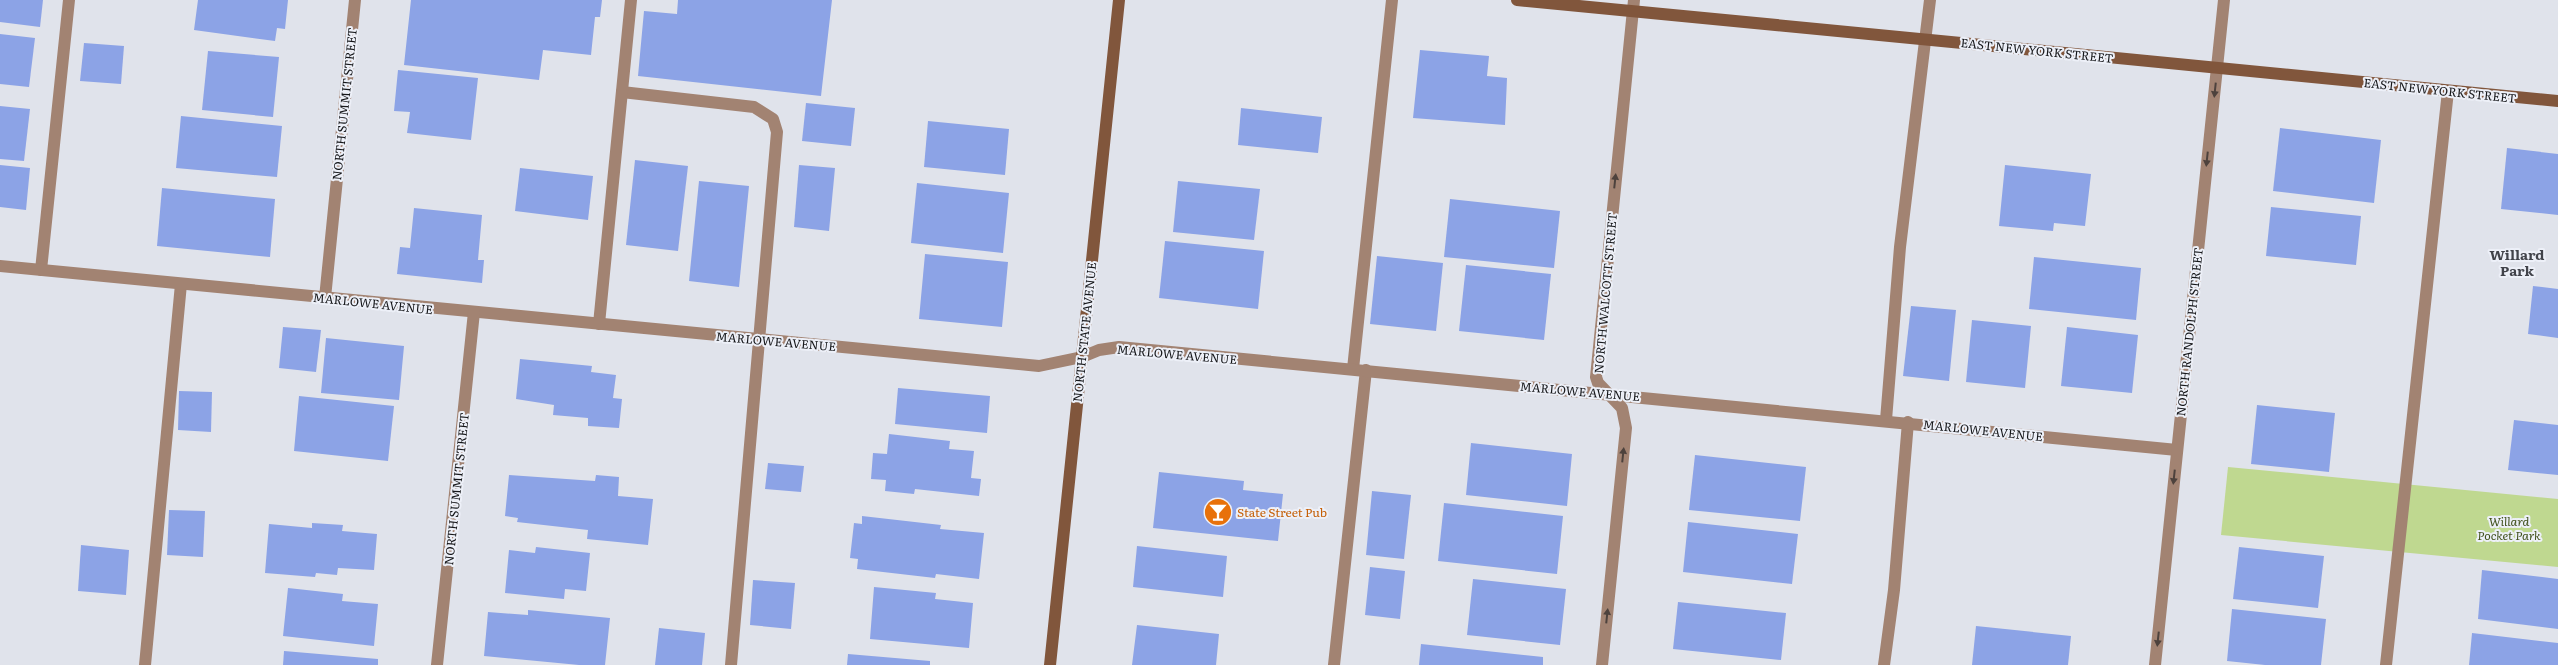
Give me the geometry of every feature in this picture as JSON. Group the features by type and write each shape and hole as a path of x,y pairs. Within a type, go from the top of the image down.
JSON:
{"main road":[{"name":"NORTH STATE AVENUE","path":"1050,665 1119,0"},
{"name":"EAST NEW YORK STREET","path":"1516,0 1634,5 2217,69 2558,101"}],"street":[{"path":"41,270 69,0"},
{"name":"NORTH SUMMIT STREET","path":"325,298 355,0"},
{"path":"599,324 631,0"},
{"path":"1334,665 1392,0"},
{"path":"1886,420 1902,237 1930,0"},
{"name":"NORTH RANDOLPH STREET","path":"2155,665 2224,0"},
{"name":"NORTH WALCOTT STREET","path":"1602,665 1626,428 1622,408 1606,393 1596,377 1634,5"},
{"path":"2386,665 2448,91"},
{"path":"622,92 754,107 773,119 777,132 777,155 731,665"},
{"name":"MARLOWE AVENUE","path":"0,266 1039,366 1082,357 1090,352 1119,347 1908,422 2177,450"},
{"path":"145,665 181,284"},
{"name":"NORTH SUMMIT STREET","path":"437,665 474,312"},
{"path":"1884,665 1894,590 1908,422"}],"green space":[{"name":"Willard Pocket Park","path":"2228,467 2558,499 2558,567 2221,535"}],"building":[{"path":"0,0 43,0 40,27 0,22"},
{"path":"198,0 288,0 285,29 277,28 275,41 194,30"},
{"path":"411,0 602,0 600,17 595,17 591,55 543,50 539,80 404,65"},
{"path":"678,0 832,0 821,96 638,76 644,11 677,14"},
{"path":"0,34 35,38 29,87 0,84"},
{"path":"84,43 124,46 121,84 80,81"},
{"path":"1420,50 1489,56 1487,76 1507,78 1505,125 1413,118"},
{"path":"208,51 279,57 273,117 202,110"},
{"path":"398,70 478,78 471,140 407,133 410,112 394,111"},
{"path":"806,103 855,108 851,146 802,141"},
{"path":"0,106 30,109 24,161 0,159"},
{"path":"1241,108 1322,117 1318,153 1238,145"},
{"path":"181,116 282,126 277,177 176,168"},
{"path":"928,121 1009,129 1005,175 924,167"},
{"path":"2280,128 2381,140 2374,203 2273,191"},
{"path":"2507,148 2558,154 2558,215 2501,209"},
{"path":"635,160 688,166 678,251 626,245"},
{"path":"0,165 30,168 26,210 0,207"},
{"path":"799,165 835,168 829,231 794,227"},
{"path":"2005,165 2091,174 2085,226 2054,223 2053,231 1999,226"},
{"path":"520,168 593,176 588,220 515,211"},
{"path":"699,181 749,186 739,287 689,281"},
{"path":"1178,181 1260,189 1254,240 1173,232"},
{"path":"917,183 1009,193 1003,253 911,243"},
{"path":"162,188 275,199 270,257 157,246"},
{"path":"1450,199 1560,211 1554,268 1444,257"},
{"path":"2271,207 2361,216 2356,265 2266,256"},
{"path":"414,208 482,215 478,260 484,260 482,283 397,274 400,247 410,248"},
{"path":"1165,241 1264,251 1258,309 1159,298"},
{"path":"925,254 1008,262 1002,327 919,319"},
{"path":"1377,256 1443,263 1436,331 1370,324"},
{"path":"2034,257 2141,268 2136,320 2029,309"},
{"path":"1466,265 1551,274 1544,340 1459,331"},
{"path":"2533,286 2558,289 2558,338 2528,334"},
{"path":"1911,306 1956,310 1949,381 1903,376"},
{"path":"1972,320 2031,326 2025,388 1966,382"},
{"path":"283,327 321,330 316,372 279,368"},
{"path":"2067,327 2138,335 2132,393 2061,386"},
{"path":"326,338 404,346 399,400 321,393"},
{"path":"520,359 592,366 591,372 616,375 613,398 622,399 619,428 588,426 588,418 553,415 554,405 516,399"},
{"path":"898,388 990,396 987,433 895,424"},
{"path":"179,391 212,392 211,432 178,430"},
{"path":"299,396 394,406 388,461 294,451"},
{"path":"2257,405 2335,413 2329,472 2251,464"},
{"path":"2514,420 2558,425 2558,475 2508,470"},
{"path":"889,434 950,441 949,449 974,451 971,478 981,479 979,496 915,489 914,494 885,491 886,480 871,479 873,453 887,454"},
{"path":"1471,443 1572,454 1567,506 1466,495"},
{"path":"1695,455 1806,467 1800,521 1689,510"},
{"path":"768,463 804,466 801,492 765,489"},
{"name":"State Street Pub","path":"1159,472 1244,481 1243,490 1283,494 1278,541 1153,528"},
{"path":"509,475 595,481 596,475 619,477 618,496 653,499 648,545 587,539 588,530 517,522 518,518 505,516"},
{"path":"1372,491 1411,495 1404,559 1366,555"},
{"path":"1444,503 1563,516 1557,574 1438,561"},
{"path":"169,510 205,511 203,557 167,555"},
{"path":"862,516 941,525 940,529 984,533 979,579 936,574 935,578 857,569 858,559 850,558 854,523 862,524"},
{"path":"1688,522 1798,534 1792,584 1683,572"},
{"path":"312,523 343,525 342,531 377,534 374,570 338,568 337,575 316,573 315,577 265,573 269,524 312,528"},
{"path":"81,545 129,550 126,595 78,591"},
{"path":"1137,546 1227,556 1223,597 1133,587"},
{"path":"536,547 590,553 586,591 565,589 564,599 505,593 509,550 535,553"},
{"path":"2239,547 2324,556 2318,608 2233,599"},
{"path":"1370,567 1405,571 1400,619 1365,615"},
{"path":"2482,570 2558,579 2558,629 2478,619"},
{"path":"1473,579 1566,589 1560,645 1467,635"},
{"path":"753,580 795,583 791,629 750,625"},
{"path":"874,587 936,593 935,599 973,603 969,648 870,639"},
{"path":"288,588 343,594 342,601 378,604 374,646 283,636"},
{"path":"1678,602 1786,613 1781,660 1673,649"},
{"path":"2232,609 2326,619 2321,665 2265,665 2227,661"},
{"path":"528,610 610,618 605,665 579,665 484,656 488,612 528,615"},
{"path":"1137,625 1219,634 1216,665 1132,665"},
{"path":"1976,626 2071,636 2068,665 1972,665"},
{"path":"659,628 705,633 702,665 655,665"},
{"path":"2472,633 2558,643 2558,665 2469,665"},
{"path":"1421,644 1543,657 1543,665 1419,665"},
{"path":"284,651 378,659 378,665 283,665"},
{"path":"848,654 930,661 930,665 847,665"}],"place":[{"name":"State Street Pub","path":"1218,512"}],"district":[{"name":"Willard Park","path":"2517,262"}]}
